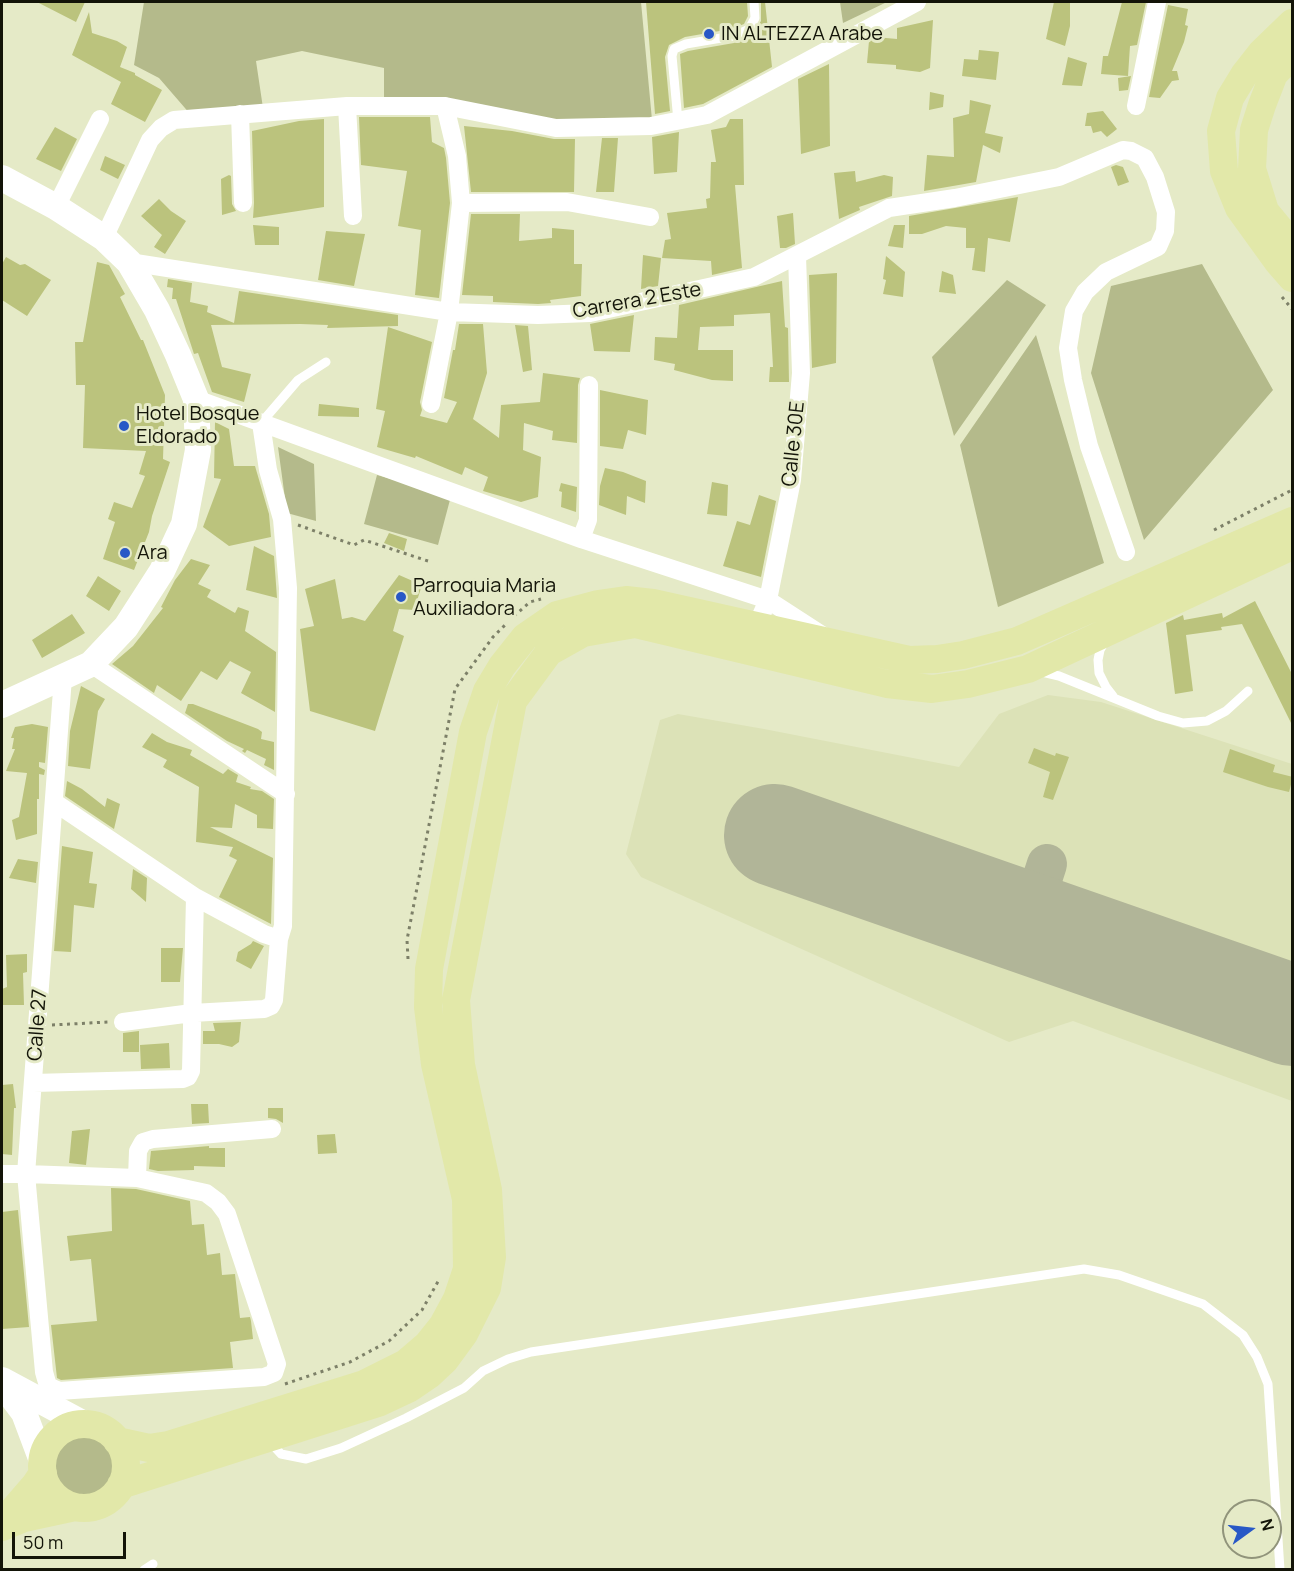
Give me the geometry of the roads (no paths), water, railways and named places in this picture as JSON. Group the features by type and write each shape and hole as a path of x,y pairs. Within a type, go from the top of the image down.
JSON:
{"main road":[{"path":"1293,23 1262,52 1244,75 1230,98 1221,131 1224,171 1239,208 1278,262 1293,278"},
{"path":"1293,56 1274,74 1262,105 1254,130 1252,169 1265,212 1293,244"},
{"path":"2,178 56,207 104,238 129,262 157,310 196,399 198,450 184,524 162,571 126,627 91,664 2,705"},
{"path":"2,1380 84,1424 103,1429 117,1441 149,1448 168,1445 364,1383 406,1363 433,1338 443,1325 457,1299 467,1269 468,1234 466,1199 435,1064 428,1007 429,969 473,732 487,691 502,666 525,637 557,615 598,604 626,600 653,603 909,660 937,659 963,655 1017,641 1293,521"},
{"path":"121,1485 378,1403 410,1388 429,1375 445,1360 464,1334 487,1288 492,1257 488,1190 461,1065 456,1000 513,701 549,652 583,633 635,624 887,684 932,690 968,684 1028,669 1293,546"},
{"path":"2,1384 24,1413 49,1489 60,1501 75,1507"},
{"path":"2,1525 35,1485 43,1467 46,1449 52,1439 61,1431 84,1424"},
{"path":"2,1525 75,1507 89,1508 102,1504 114,1496 125,1474 125,1462 117,1441"}],"street":[{"path":"104,238 150,140 161,128 174,120 347,106 445,106 556,128 651,126 707,115 917,2"},
{"path":"1136,106 1157,2"},
{"path":"347,106 353,216"},
{"path":"431,404 449,312 461,203 457,156 445,106"},
{"path":"240,114 243,203"},
{"path":"56,207 100,119"},
{"name":"Carrera 2 Este","path":"129,262 449,312 538,315 590,313 754,277 889,208 955,198 1059,177 1123,150 1131,151 1145,159 1155,177 1166,212 1165,231 1158,247 1106,272 1085,292 1074,310 1068,348 1073,380 1089,446 1126,552"},
{"path":"461,203 567,202 650,217"},
{"name":"Calle 30E","path":"756,627 768,600 792,480 801,373 797,256"},
{"path":"581,538 588,520 589,385"},
{"path":"196,399 581,538 768,600 833,644"},
{"path":"123,1022 192,1013 264,1009 271,1006 274,1000 279,939 283,926 288,588 282,519 268,470 261,423"},
{"path":"91,664 286,794"},
{"name":"Calle 27","path":"63,677 26,1174 44,1372 48,1386 59,1391 264,1377 274,1373 277,1364 227,1214 218,1202 206,1193 137,1178"},
{"path":"54,802 195,897 264,934 279,939"},
{"path":"33,1083 189,1077 195,897"},
{"path":"2,1174 137,1178 138,1151 142,1142 153,1139 272,1129"}],"lane":[{"path":"678,121 673,76 674,49 686,44 733,36 749,29 755,18 754,2"},
{"path":"261,423 298,380 327,362"},
{"path":"1114,698 1100,673 1098,660 1100,650 1117,628"},
{"path":"1028,669 1059,676 1158,716 1183,723 1207,722 1226,711 1248,691"},
{"path":"266,1438 281,1455 306,1459 341,1448 464,1388 483,1371 508,1359 531,1352 1084,1269 1119,1275 1203,1304 1243,1335 1257,1357 1268,1383 1280,1569"},
{"path":"144,1569 153,1564"}],"place":[{"name":"IN ALTEZZA Arabe","path":"709,34"},
{"name":"Hotel Bosque Eldorado","path":"124,426"},
{"name":"Ara","path":"125,553"},
{"name":"Parroquia Maria Auxiliadora","path":"401,597"}]}
